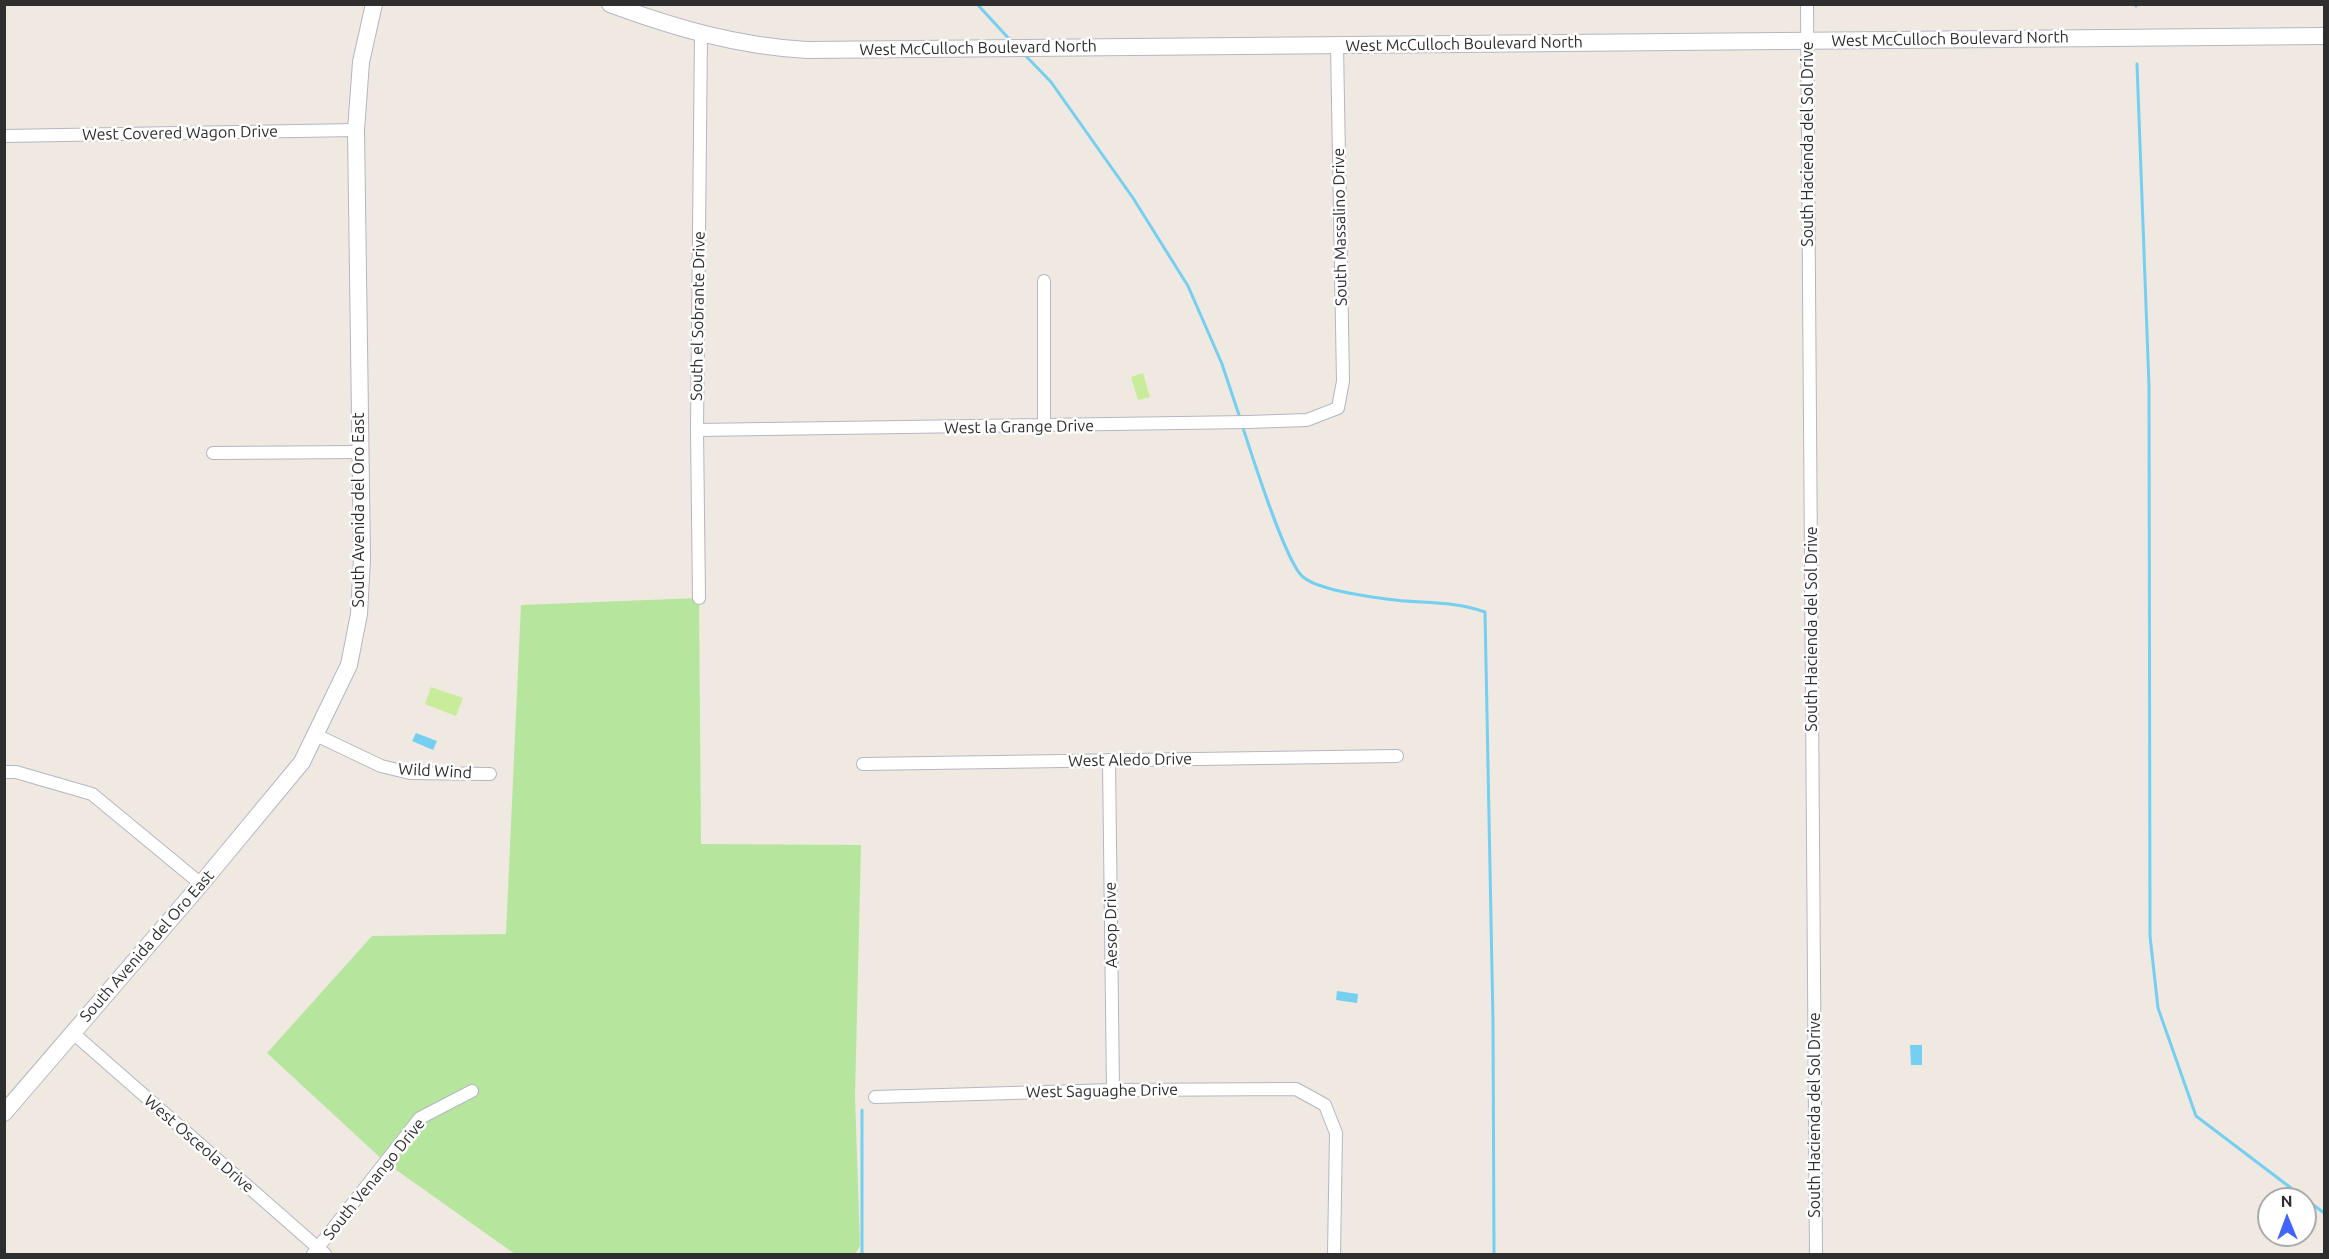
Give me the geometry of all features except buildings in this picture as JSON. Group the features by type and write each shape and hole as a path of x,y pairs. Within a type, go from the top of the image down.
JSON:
{"main road":[{"name":"South Avenida del Oro East","path":"4,1113 201,884 302,762 350,665 359,614 363,559 359,452 356,130 361,62 374,4"},
{"name":"West McCulloch Boulevard North","path":"610,4 701,35 758,46 807,50 2325,36"}],"street":[{"name":"South Hacienda del Sol Drive","path":"1807,4 1816,1254"},
{"name":"South el Sobrante Drive","path":"699,597 697,430 701,35"},
{"name":"South Massalino Drive","path":"1337,45 1342,381 1338,408"},
{"name":"West Covered Wagon Drive","path":"4,136 356,130"},
{"path":"1044,281 1044,427"},
{"name":"West la Grange Drive","path":"697,430 1044,427 1307,420 1338,408"},
{"path":"213,453 359,452"},
{"name":"Wild Wind","path":"316,735 381,766 400,771 490,774"},
{"name":"West Aledo Drive","path":"863,764 1397,756"},
{"name":"Aesop Drive","path":"1109,760 1113,1090"},
{"path":"4,772 16,772 92,794 201,884"},
{"name":"West Osceola Drive","path":"73,1033 318,1252"},
{"name":"West Saguaghe Drive","path":"875,1097 1113,1090 1296,1089 1325,1105 1336,1134 1334,1254"},
{"name":"South Venango Drive","path":"318,1252 420,1118 472,1091"}],"green space":[{"path":"1143,373 1150,397 1138,400 1131,377"},
{"path":"699,598 701,844 861,845 855,1096 860,1246 855,1254 515,1254 385,1162 267,1053 372,936 506,934 521,605"},
{"path":"431,687 463,698 456,716 425,704"}],"water":[{"path":"416,733 437,741 433,750 412,741"},
{"path":"1337,991 1358,994 1357,1003 1336,1000"},
{"path":"1910,1045 1922,1045 1922,1065 1911,1065"}],"waterway":[{"path":"977,4 1012,42"},
{"path":"1023,53 1051,82 1133,198 1188,286 1222,364 1240,418"},
{"path":"2137,64 2149,386 2150,936 2158,1008 2196,1116 2324,1213"},
{"path":"1242,425 1278,529 1287,551 1303,577 1320,586 1355,594 1399,601 1448,604 1485,612 1493,1021 1494,1254"},
{"path":"862,1110 862,1254"}]}
